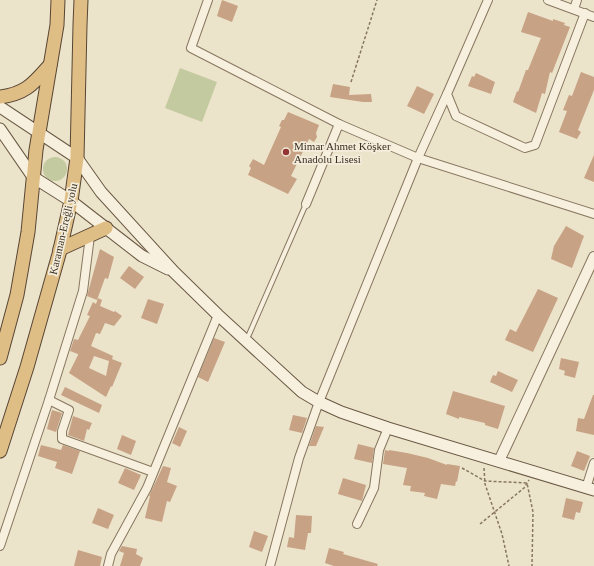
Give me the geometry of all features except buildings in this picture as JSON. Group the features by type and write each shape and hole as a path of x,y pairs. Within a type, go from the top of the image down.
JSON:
{"highway":[{"path":"0,358 17,295 28,232 39,133 57,25 58,0"},
{"name":"Karaman-Ereğli yolu","path":"0,451 27,367 60,249 71,201 77,158 80,25 82,0"},
{"path":"0,97 22,92 32,86 50,64"},
{"path":"60,249 106,228"}],"main road":[{"path":"0,107 77,158 101,192 174,272 218,315 302,392 341,412 388,428 590,489"},
{"path":"0,129 33,177 71,201 142,256 174,272"}],"street":[{"path":"208,0 191,48 339,124 418,158 594,214"},
{"path":"270,566 299,458 319,402 418,158 488,0"},
{"path":"548,0 594,17"},
{"path":"574,9 577,0"},
{"path":"447,94 456,116 525,148 535,145 585,13"},
{"path":"306,204 339,124"},
{"path":"0,546 49,400 83,292 90,236"},
{"path":"499,461 594,257"},
{"path":"108,566 111,554 146,488 218,315"},
{"path":"49,400 70,410 62,431 62,439 153,472"},
{"path":"357,524 374,488 379,450 388,428"},
{"path":"590,489 594,464"}],"lane":[{"path":"246,341 306,204"}],"path":[{"path":"351,82 377,0"},
{"path":"483,457 485,481 502,534 509,566"},
{"path":"462,468 485,481 527,483"},
{"path":"480,524 524,488 533,472"},
{"path":"527,483 533,512 532,566"}],"green space":[{"path":"180,68 217,82 202,122 165,108"},
{"path":"55,157 60,158 66,164 66,174 60,180 55,181 50,180 44,174 43,169 44,164 50,158"}],"place":[{"name":"Mimar Ahmet Köşker Anadolu Lisesi","path":"286,152"}]}
